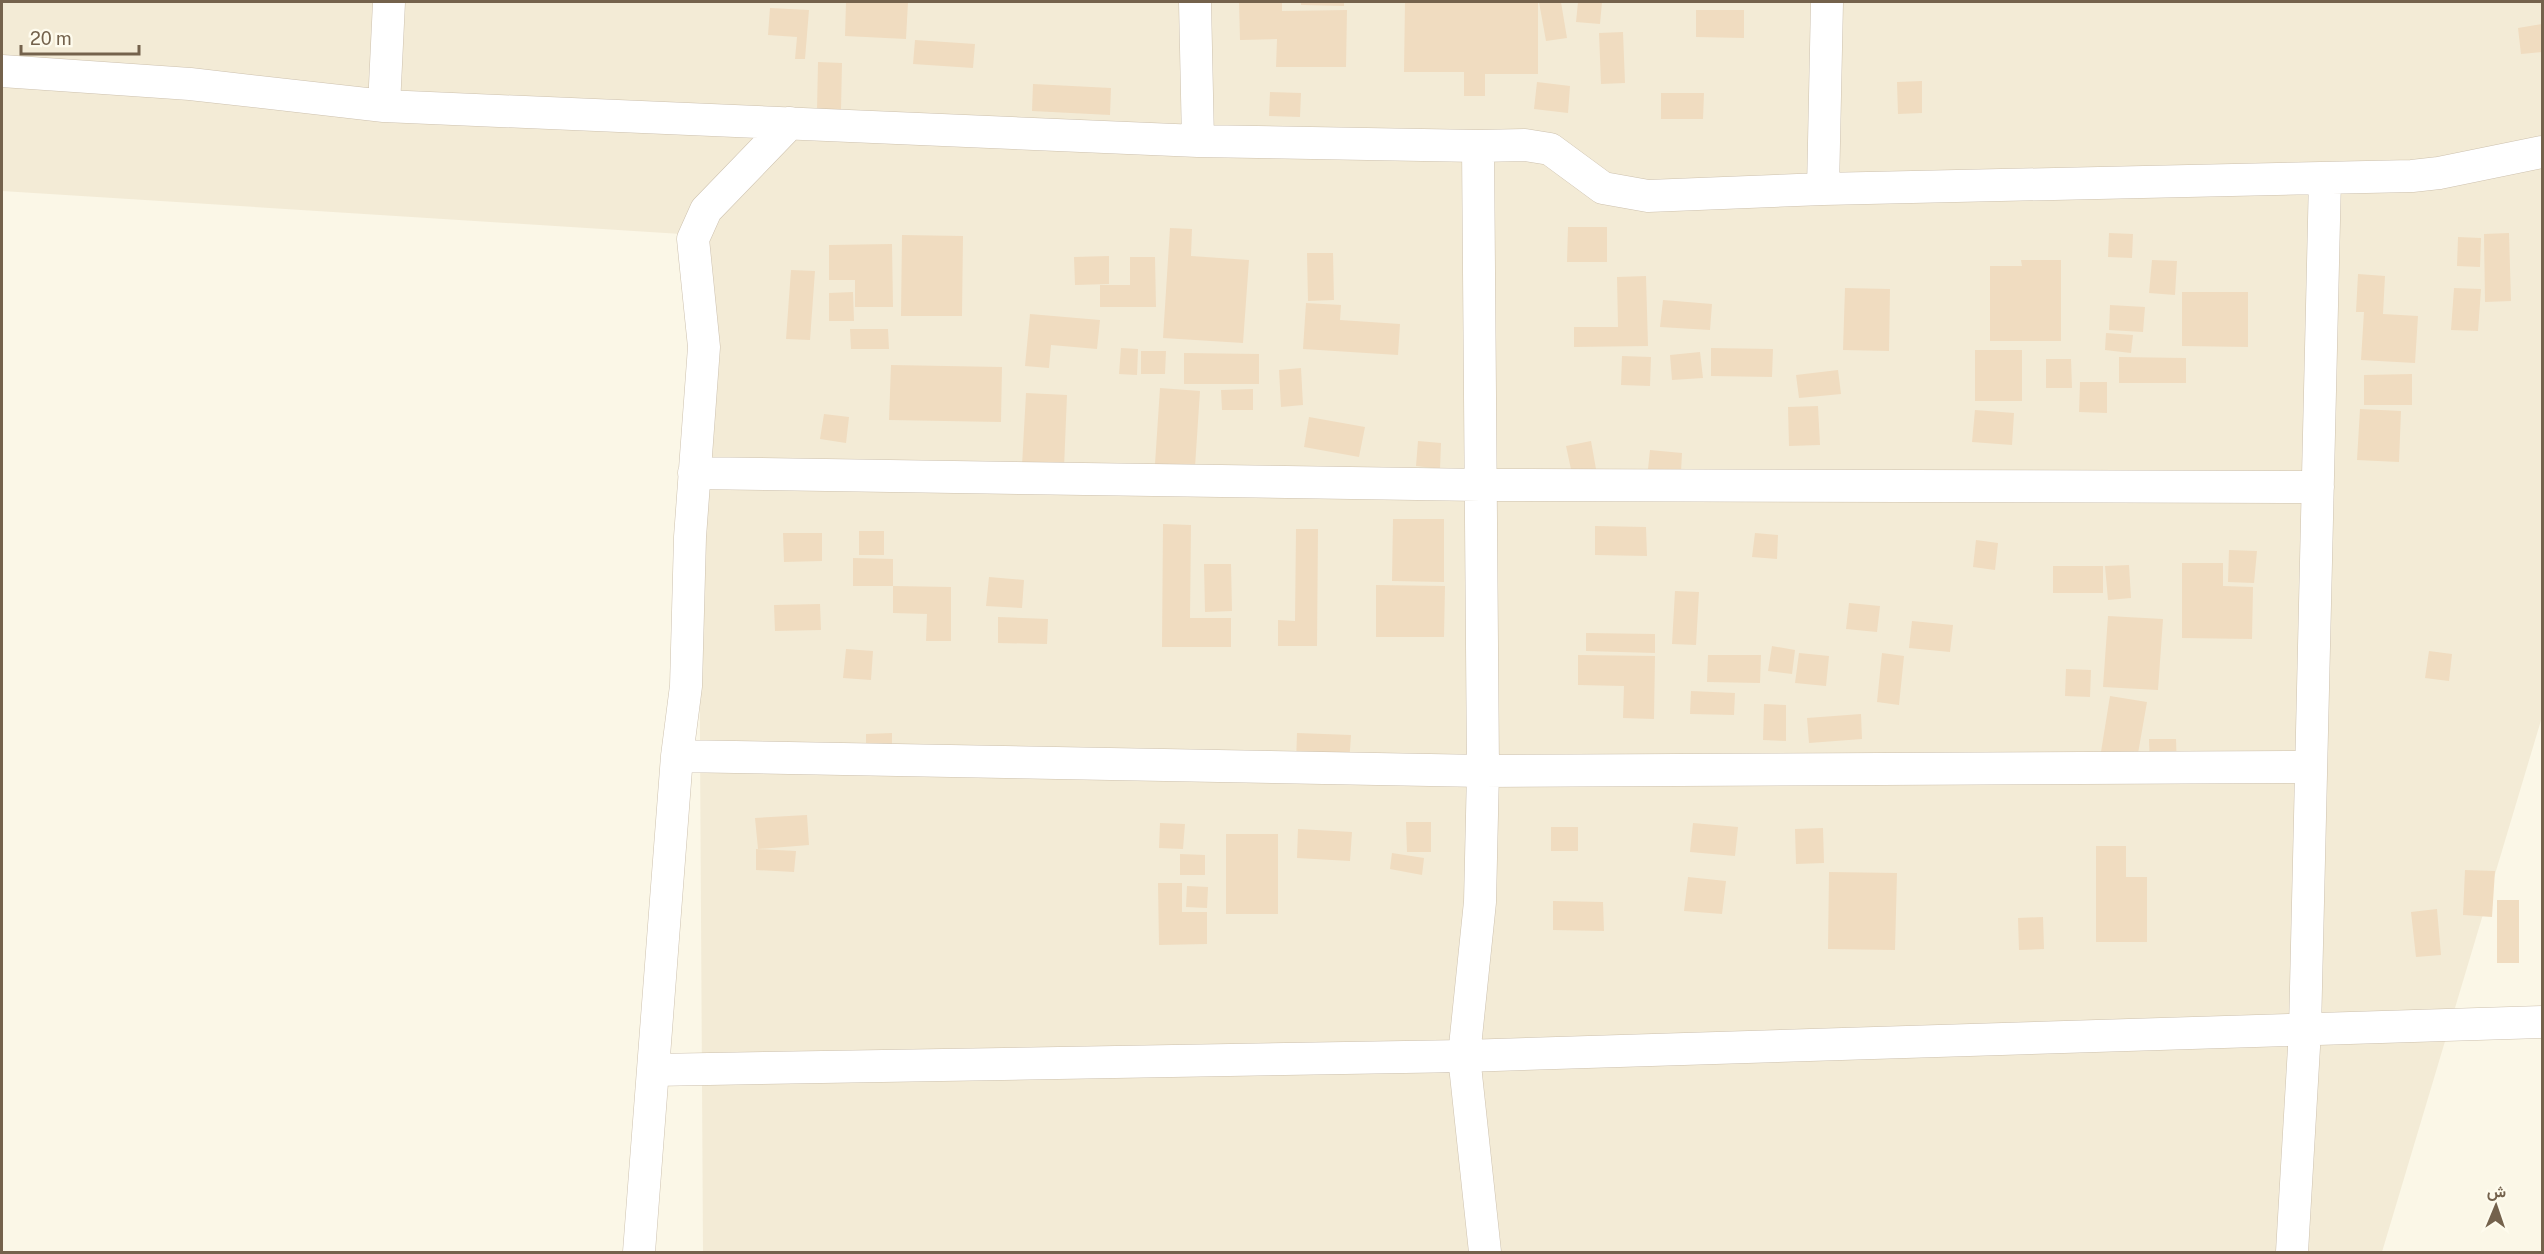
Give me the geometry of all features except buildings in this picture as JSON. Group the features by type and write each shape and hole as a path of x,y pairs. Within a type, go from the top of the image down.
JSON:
{"street":[{"path":"384,106 389,2"},
{"path":"1195,2 1198,141"},
{"path":"1823,189 1827,2"},
{"path":"2,71 190,84 384,106 1198,141 1525,145 1550,149 1603,188 1648,196 1823,189 2325,178 2439,173 2542,152"},
{"path":"639,1252 677,756 686,686 690,537 704,347 693,239 706,210 790,123"},
{"path":"1478,146 1483,771 1480,902 1464,1056 1485,1252"},
{"path":"2292,1252 2305,1030 2325,178"},
{"path":"694,473 1481,485 2318,487"},
{"path":"677,756 1483,771 2311,767"},
{"path":"653,1070 1464,1056 2542,1022"}],"shaded area":[{"path":"2,2 2542,2 2542,717 2382,1252 703,1252 697,235 2,191"}]}
